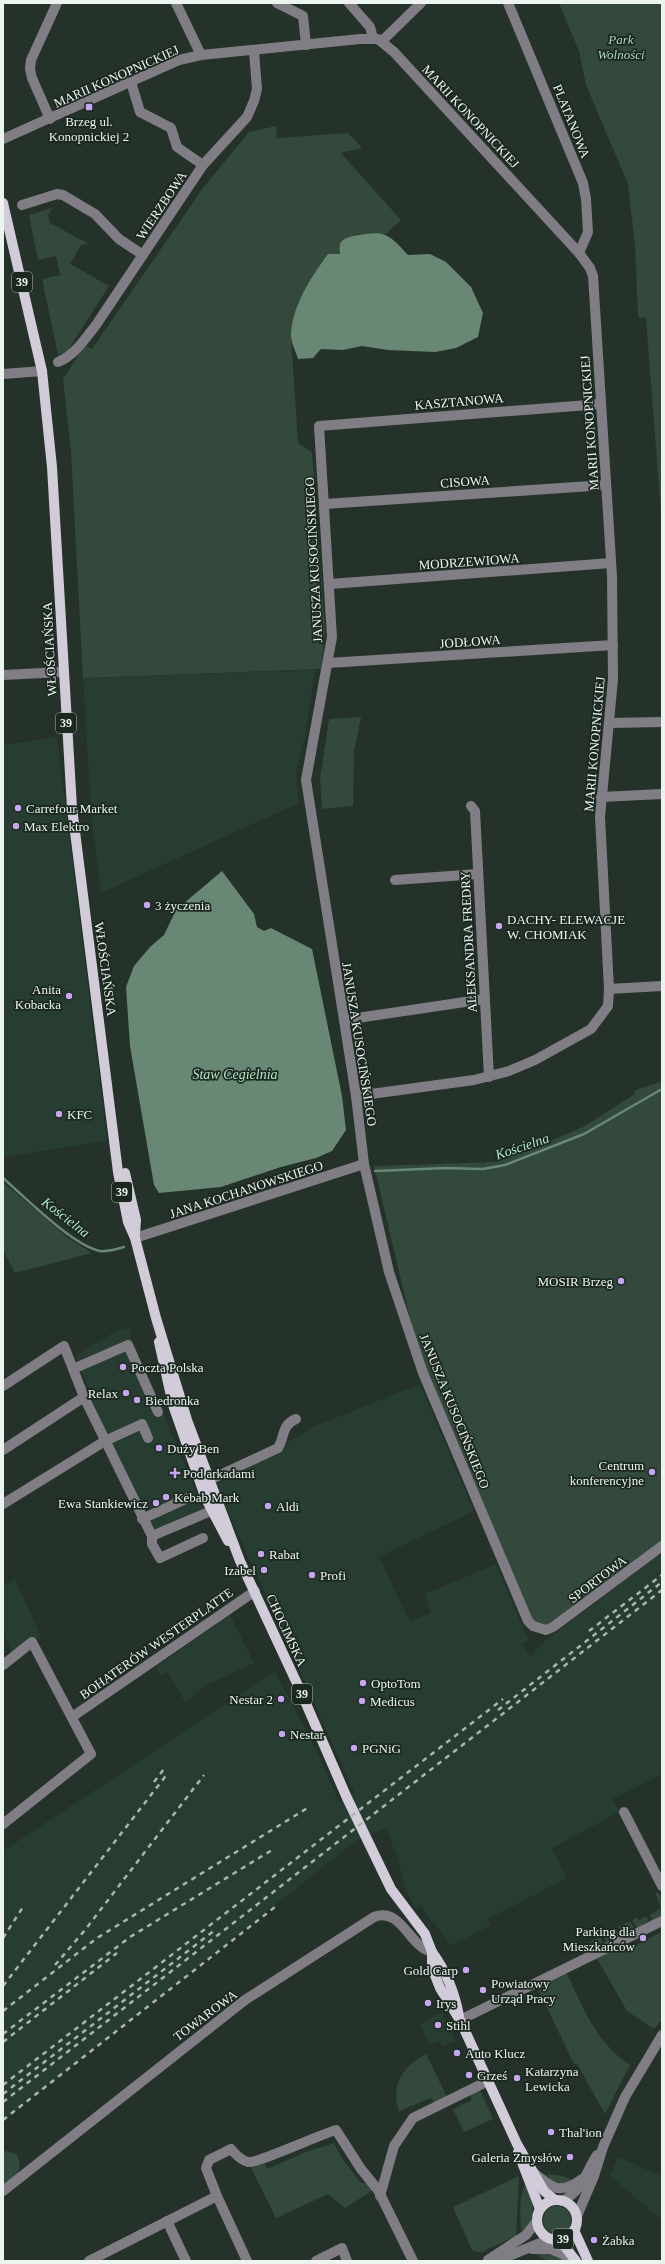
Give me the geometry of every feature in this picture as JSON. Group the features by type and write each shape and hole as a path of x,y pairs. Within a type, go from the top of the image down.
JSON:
{"main road":[{"name":"WŁOŚCIAŃSKA","path":"3,203 42,371 52,467 63,672 75,842 116,1144 136,1220 135,1238 156,1318"},
{"name":"CHOCIMSKA","path":"156,1318 159,1346 173,1405 205,1482 347,1798 391,1889 425,1934 432,1952"},
{"name":"CHOCIMSKA","path":"205,1482 211,1511 240,1561"},
{"name":"39","path":"432,1952 441,1964 456,2000 460,2020 517,2144 544,2190 559,2200 572,2206 577,2216 574,2230 566,2238 553,2239"},
{"name":"39","path":"517,2144 524,2171 540,2209 537,2221 540,2230 565,2247 575,2261"},
{"path":"540,2209 547,2203 559,2200"},
{"name":"39","path":"574,2230 588,2261"}],"street":[{"path":"50,119 30,69 31,60 56,3"},
{"path":"176,3 201,55"},
{"path":"277,3 303,16 306,45"},
{"path":"349,3 370,27 378,40 421,3"},
{"name":"PLATANOWA","path":"508,3 583,183 586,199 588,232 579,253"},
{"name":"MARII KONOPNICKIEJ","path":"3,139 179,60 201,55 378,40 579,253 590,268 592,276 611,563 613,679 601,797 610,989 608,1006 590,1029 535,1060 489,1077 356,1096"},
{"name":"WIERZBOWA","path":"58,362 67,358 76,350 96,325 203,165 247,117 254,101 257,89 254,51"},
{"path":"131,82 140,112 171,128 177,147 203,165"},
{"path":"22,205 58,194 63,195 95,214 119,239 143,255"},
{"path":"3,374 42,371"},
{"name":"KASZTANOWA","path":"319,426 601,404"},
{"name":"JANUSZA KUSOCIŃSKIEGO","path":"319,426 330,584 332,637 306,780 356,1096 364,1164 389,1272 423,1373 528,1621 533,1626 546,1630"},
{"name":"CISOWA","path":"325,504 606,485"},
{"name":"MODRZEWIOWA","path":"330,584 611,563"},
{"name":"JODŁOWA","path":"328,663 613,645"},
{"path":"3,675 63,672"},
{"path":"609,724 662,722"},
{"path":"601,797 662,794"},
{"name":"ALEKSANDRA FREDRY","path":"471,806 474,811 489,1077"},
{"path":"395,880 478,874"},
{"path":"610,989 662,986"},
{"path":"344,1020 485,999"},
{"name":"JANA KOCHANOWSKIEGO","path":"135,1238 364,1164"},
{"path":"73,1369 128,1345 158,1412"},
{"path":"3,1386 64,1346 84,1397 142,1519 152,1536 152,1544 160,1558 203,1538"},
{"path":"3,1450 84,1397"},
{"path":"205,1482 278,1448 282,1443 283,1431 289,1422 296,1419"},
{"path":"3,1504 105,1441 142,1424 148,1438"},
{"path":"142,1519 188,1498"},
{"path":"152,1536 211,1511"},
{"name":"SPORTOWA","path":"546,1630 553,1627 662,1546"},
{"name":"BOHATERÓW WESTERPLATTE","path":"72,1717 255,1591"},
{"name":"BOHATERÓW WESTERPLATTE","path":"3,1665 32,1642 91,1754 3,1824"},
{"path":"624,1812 662,1886"},
{"name":"TOWAROWA","path":"3,2191 245,2000 374,1918 380,1915 391,1917 402,1925 419,1947 424,1951 432,1952"},
{"path":"460,2020 662,1921"},
{"path":"559,2200 575,2194 579,2189 582,2179 603,2147 638,2074 662,2035"},
{"path":"380,2196 394,2146 413,2118 488,2081"},
{"path":"247,2261 217,2196 206,2168 209,2160 231,2149 243,2159 254,2162 317,2135 336,2130 380,2196 413,2261"},
{"path":"577,2216 594,2176 603,2147"},
{"path":"534,2173 547,2184 559,2189 571,2187 582,2179"},
{"path":"89,2261 217,2196"},
{"path":"166,2221 186,2261"},
{"path":"487,2261 497,2252 526,2235 537,2221"},
{"path":"487,2261 524,2250 553,2239"},
{"path":"316,2261 342,2248 347,2261"},
{"path":"524,2250 551,2249 575,2261"}],"shaded area":[{"path":"315,670 305,736 296,775 299,803 101,893 91,810 83,678"},
{"path":"57,737 107,1141 3,1157 3,745"},
{"path":"131,1327 131,1338 204,1510 153,1533 109,1442 76,1356 116,1331"},
{"path":"420,1384 474,1511 379,1557 410,1622 431,1613 425,1594 496,1564 528,1640 522,1644 531,1656 542,1643 662,1552 662,1774 613,1799 619,1812 552,1848 567,1878 488,1919 491,1925 451,1946 421,1906 415,1908 405,1888 398,1859 386,1828 357,1840 3,2121 3,1851 275,1671 318,1754 339,1802 354,1792 222,1498 218,1484 313,1427"},
{"path":"15,1579 41,1636 14,1656 3,1633 3,1585"},
{"path":"230,1615 254,1663 207,1685 185,1702 168,1672 160,1676 156,1667"},
{"path":"442,2013 456,2041 442,2047 439,2041 430,2045 420,2024"},
{"path":"618,2157 662,2176 662,2220 610,2176"}],"green space":[{"name":"Park Wolności","path":"559,3 662,3 662,528 646,318 638,317 635,245 628,184 586,85 579,51"},
{"path":"276,126 277,138 348,133 362,148 341,153 401,220 386,234 358,234 344,240 340,254 298,303 291,336 298,443 312,452 325,631 321,669 83,678 71,453 63,379 85,345 92,349 203,188 249,132"},
{"path":"52,208 48,215 50,223 89,244 81,245 70,264 109,286 68,350 58,355 42,279 60,275 56,256 38,260 29,215"},
{"path":"361,717 354,751 353,806 322,809 320,779 329,719"},
{"path":"662,1081 662,1546 546,1630 533,1626 423,1373 374,1166 493,1162 536,1147 583,1127 635,1094 634,1091"},
{"path":"3,1182 68,1238 92,1253 15,1273 3,1250"},
{"path":"655,1893 659,1893 662,1899 662,1916 652,1920 650,1915 661,1908"},
{"path":"646,1916 649,1921 637,1928 632,1920 637,1917 639,1920"},
{"path":"630,1921 634,1929 623,1935 618,1927"},
{"path":"662,1928 662,2019 654,2029 627,2011 596,1957 624,1944 627,1950 661,1932 660,1929"},
{"path":"616,1929 620,1937 606,1943 603,1935"},
{"path":"600,1937 604,1944 590,1951 586,1944"},
{"path":"566,1972 585,2012 600,2036 618,2056 630,2065 605,2114 577,2064 574,2064 537,1987"},
{"path":"426,2054 447,2097 435,2104 431,2098 399,2111 396,2093 400,2077 411,2064"},
{"path":"479,2088 493,2119 464,2132 453,2109 472,2100 469,2093"},
{"path":"334,2143 341,2157 361,2183 368,2183 373,2190 345,2208 328,2194 276,2218 249,2164 264,2163 267,2169 306,2152"},
{"path":"6,2151 17,2154 20,2165 18,2173 3,2186 3,2152"},
{"path":"545,2174 563,2176 574,2181 557,2185"},
{"path":"519,2176 516,2236 480,2253 472,2250 453,2207"},
{"path":"526,2183 533,2210 530,2221 522,2234 520,2215 521,2201 523,2188"},
{"path":"557,2206 567,2210 571,2220 567,2230 557,2234 547,2230 543,2220 547,2210"},
{"path":"551,2252 566,2261 549,2261 533,2253"}],"water":[{"path":"378,233 391,238 408,255 430,254 446,262 471,287 483,313 478,337 456,348 435,352 388,350 362,346 343,350 321,349 313,358 298,359 291,338 292,324 299,303 315,272 328,254 340,254 340,244 346,238 357,235"},
{"name":"Staw Cegielnia","path":"222,871 254,914 257,927 264,931 271,928 312,949 342,1096 346,1130 332,1151 316,1158 281,1167 221,1187 159,1193 154,1185 130,1046 126,987 134,966 150,947 164,935 176,910"}],"waterway":[{"name":"Kościelna","path":"375,1171 446,1168 483,1169 505,1165 584,1134 662,1089"},
{"name":"Kościelna","path":"3,1178 50,1220 76,1240 100,1251 109,1251 124,1247"}],"railway":[{"path":"589,1631 662,1575"},
{"path":"498,1710 662,1582"},
{"path":"3,2102 662,1590"},
{"path":"3,2085 503,1699"},
{"path":"154,1782 164,1769"},
{"path":"3,1986 168,1773"},
{"path":"55,1965 85,1930 204,1775"},
{"path":"3,2011 97,1938 309,1807"},
{"path":"3,2034 130,1937 272,1850"},
{"path":"3,1938 23,1907"},
{"path":"3,2120 275,1907"},
{"path":"3,2094 215,1930"},
{"path":"3,2042 117,1953"}],"place":[{"name":"Brzeg ul. Konopnickiej 2","path":"89,107"},
{"name":"Carrefour Market","path":"18,808"},
{"name":"Max Elektro","path":"16,826"},
{"name":"3 życzenia","path":"147,905"},
{"name":"DACHY- ELEWACJE W. CHOMIAK","path":"499,926"},
{"name":"Anita Kobacka","path":"69,996"},
{"name":"KFC","path":"59,1114"},
{"name":"MOSIR Brzeg","path":"621,1281"},
{"name":"Poczta Polska","path":"123,1367"},
{"name":"Relax","path":"126,1393"},
{"name":"Biedronka","path":"137,1400"},
{"name":"Duży Ben","path":"159,1448"},
{"name":"Centrum konferencyjne","path":"652,1472"},
{"name":"Pod arkadami","path":"175,1473"},
{"name":"Kebab Mark","path":"166,1497"},
{"name":"Ewa Stankiewicz","path":"156,1503"},
{"name":"Aldi","path":"268,1506"},
{"name":"Rabat","path":"261,1554"},
{"name":"Izabel","path":"264,1570"},
{"name":"Profi","path":"312,1575"},
{"name":"OptoTom","path":"363,1683"},
{"name":"Nestar 2","path":"281,1699"},
{"name":"Medicus","path":"362,1701"},
{"name":"Nestar","path":"282,1734"},
{"name":"PGNiG","path":"354,1748"},
{"name":"Parking dla Mieszkańców","path":"643,1938"},
{"name":"Gold Carp","path":"466,1970"},
{"name":"Powiatowy Urząd Pracy","path":"483,1990"},
{"name":"Irys","path":"428,2003"},
{"name":"Stihl","path":"438,2025"},
{"name":"Auto Klucz","path":"457,2053"},
{"name":"Grześ","path":"469,2075"},
{"name":"Katarzyna Lewicka","path":"517,2078"},
{"name":"Thal'ion","path":"551,2132"},
{"name":"Galeria Zmysłów","path":"570,2157"},
{"name":"Żabka","path":"594,2240"}]}
